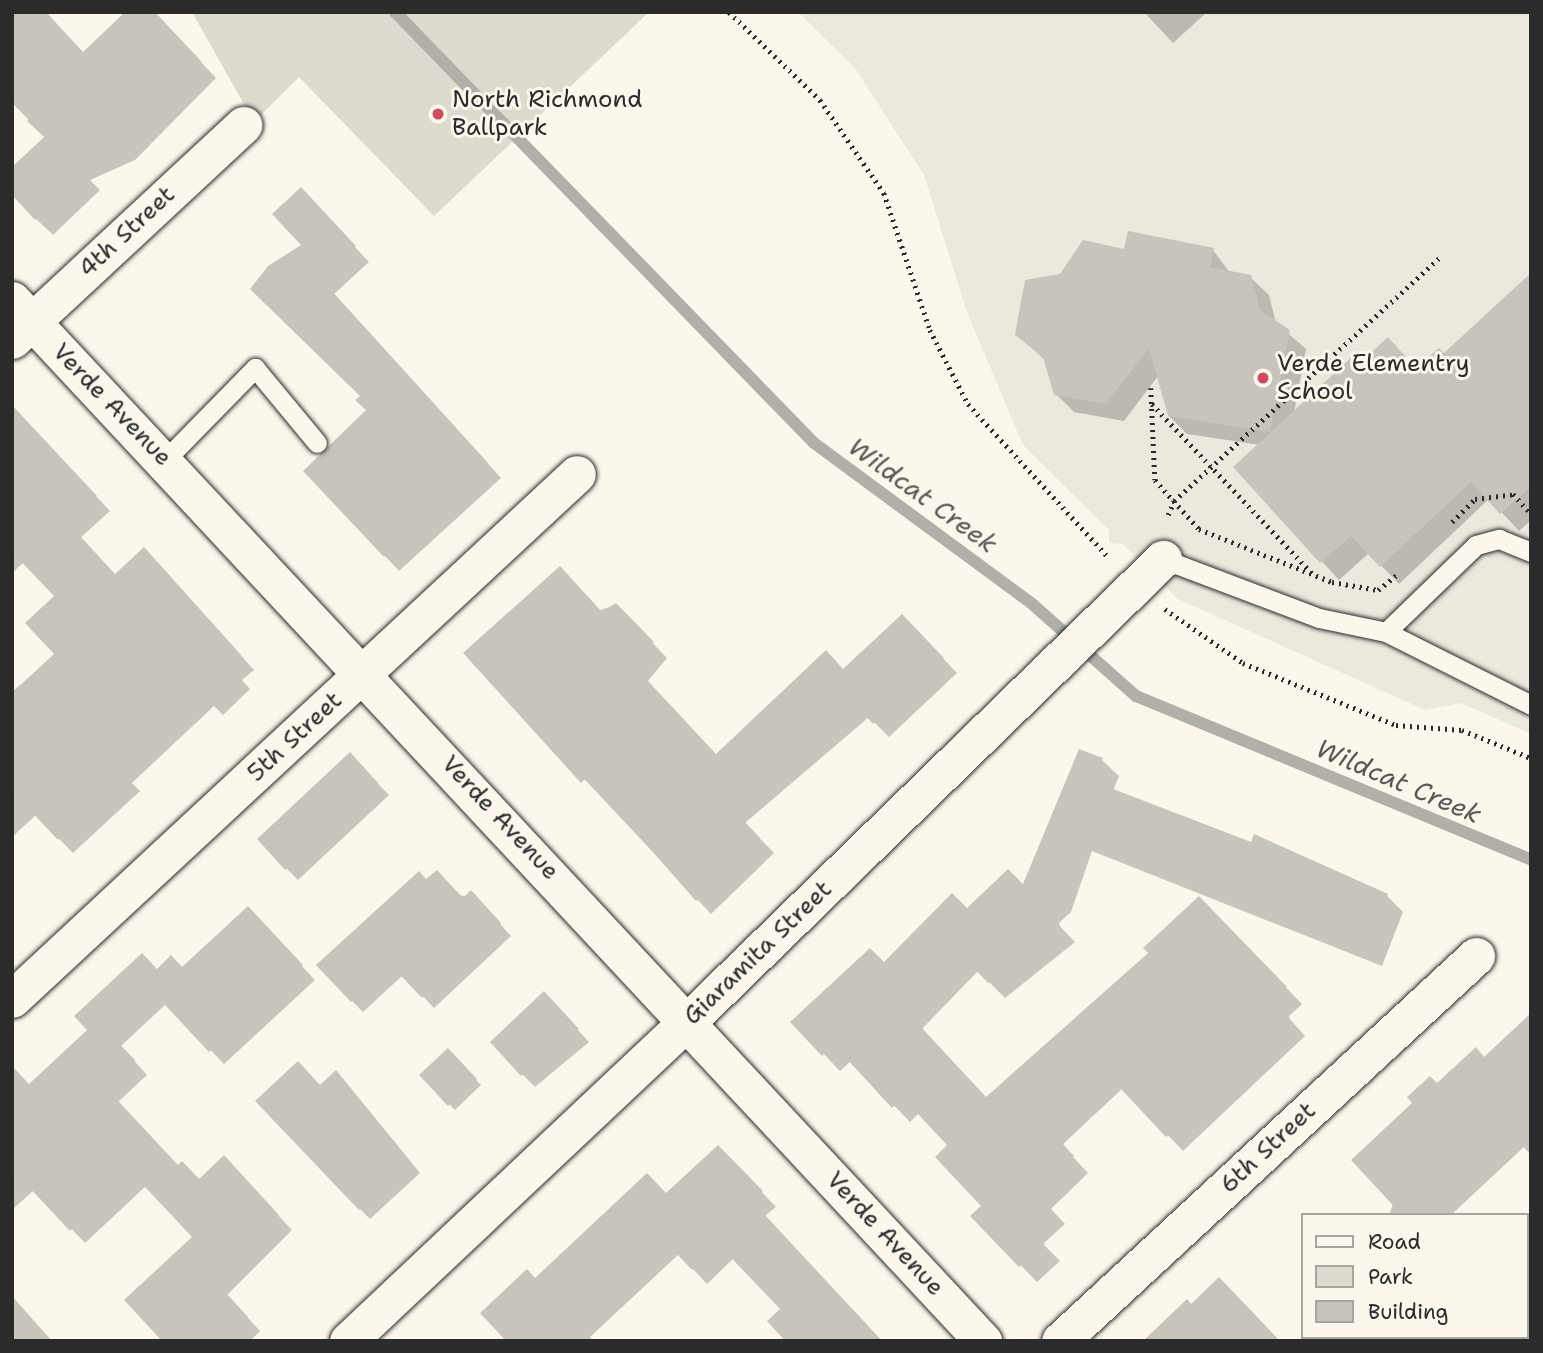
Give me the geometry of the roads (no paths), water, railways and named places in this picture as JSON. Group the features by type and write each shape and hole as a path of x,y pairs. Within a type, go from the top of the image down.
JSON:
{"street":[{"name":"4th Street","path":"19,321 243,125"},
{"name":"Verde Avenue","path":"19,321 164,460 365,672 983,1341"},
{"name":"5th Street","path":"12,999 576,474"},
{"name":"Giaramita Street","path":"348,1341 688,1021 1117,608 1163,559"},
{"name":"6th Street","path":"1060,1341 1476,956"}],"lane":[{"path":"164,460 256,368 317,443"},
{"path":"1386,632 1476,545 1499,539 1531,552"},
{"path":"1163,559 1319,618 1386,632 1531,705"}],"waterway":[{"name":"Wildcat Creek","path":"395,12 814,443 1030,602 1136,696 1531,860"}],"place":[{"name":"North Richmond Ballpark","path":"438,114"},
{"name":"Verde Elementry School","path":"1263,378"}]}
